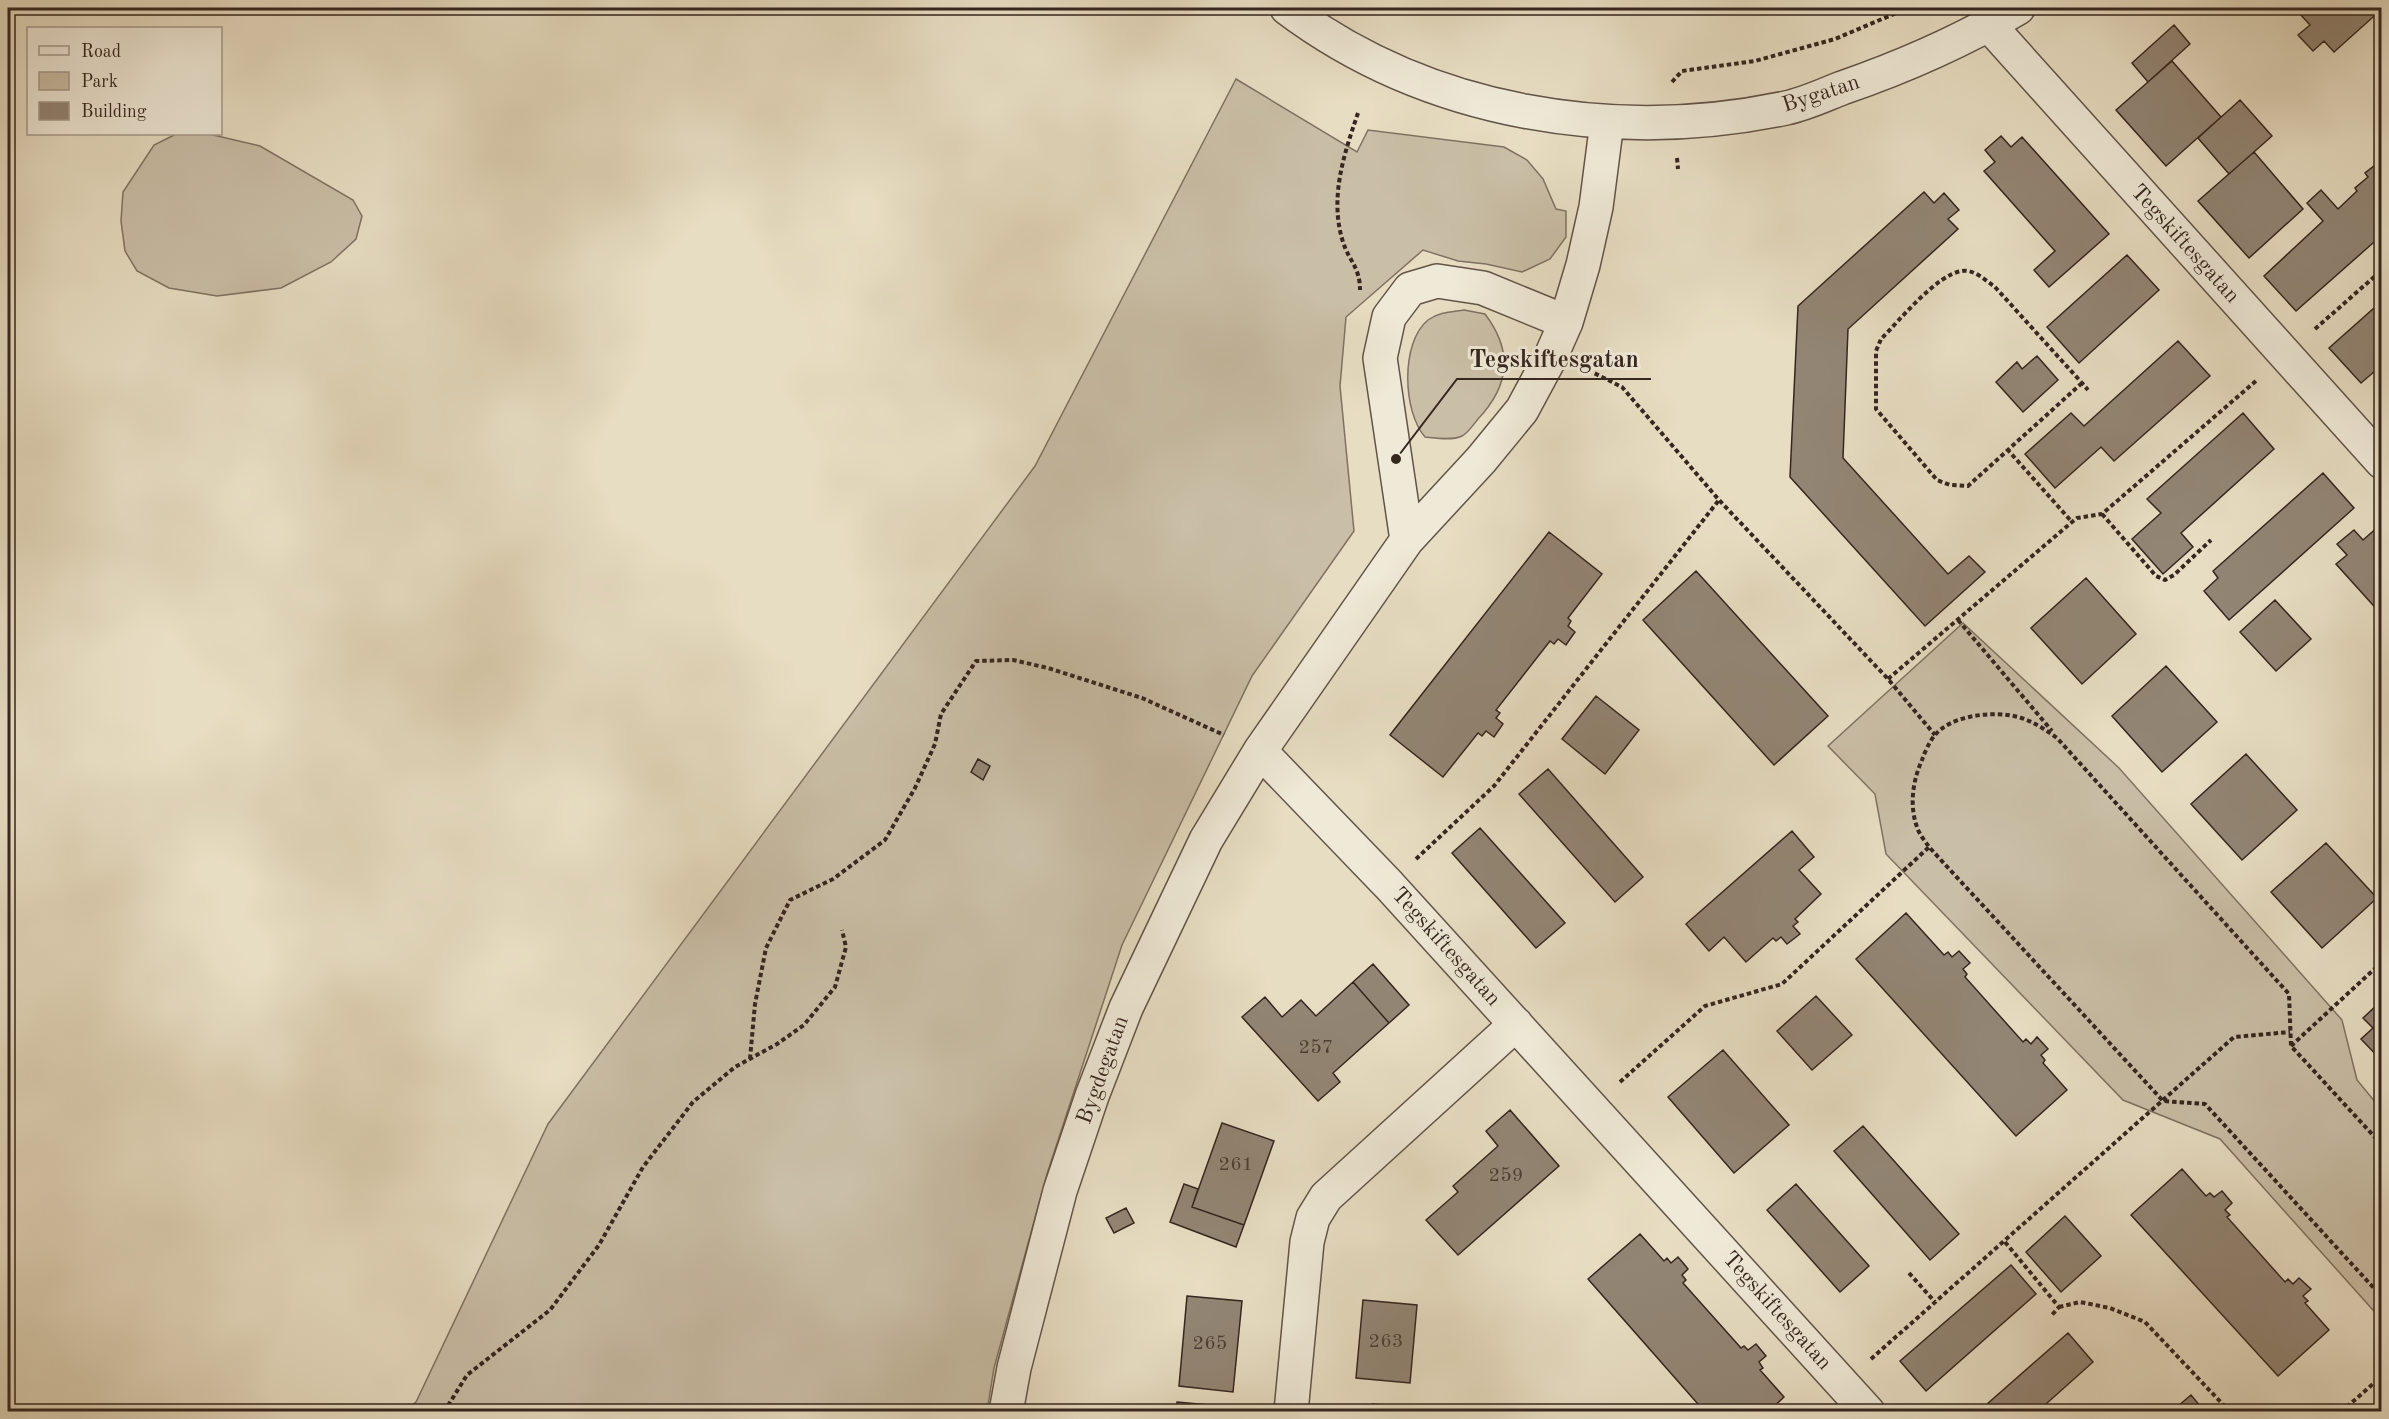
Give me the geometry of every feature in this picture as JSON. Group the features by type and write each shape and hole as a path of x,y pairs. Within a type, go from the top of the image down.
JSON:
{"street":[{"name":"Bygatan","path":"1287,8 1357,52 1422,84 1490,105 1607,122 1674,122 1734,117 1789,107 1884,74 1948,46 2018,8"},
{"name":"Tegskiftesgatan","path":"1989,25 2382,462"},
{"path":"1260,751 1407,540 1481,460 1522,410 1566,322 1583,265 1593,219 1607,122"},
{"path":"1407,540 1380,358 1389,317 1410,289 1437,281 1483,288 1566,322"},
{"name":"Tegskiftesgatan","path":"1260,751 1389,885 1868,1412"},
{"name":"Bygdegatan","path":"1006,1412 1019,1346 1060,1191 1117,1030 1206,840 1260,751"},
{"name":"Tegskiftesgatan","path":"1291,1412 1307,1242 1313,1218 1326,1197 1516,1024"}],"path":[{"path":"1677,169 1670,90 1673,80 1682,71 1755,62 1835,39 1908,8"},
{"path":"1358,113 1343,155 1338,182 1338,221 1343,243 1360,276 1360,300"},
{"path":"1888,679 2077,518 2102,514 2382,270"},
{"path":"2082,383 1968,486 1950,485 1937,480 1876,409 1876,351 1881,339 1937,282 1962,271 1978,274 1995,287 2082,383 2088,390"},
{"path":"1551,356 1622,387 1719,500 1888,679 1935,735"},
{"path":"2007,449 2072,522"},
{"path":"1389,885 1494,786 1719,500"},
{"path":"2102,514 2156,576 2165,580 2174,575 2211,540"},
{"path":"1958,620 2057,738 2289,994 2291,1046 2382,1145"},
{"path":"750,1059 755,1004 766,948 790,900 833,879 885,840 915,788 935,744 941,714 976,662 1013,660 1048,668 1142,698 1260,751"},
{"path":"2057,738 2040,726 2008,714 1968,718 1950,724 1935,735 1917,771 1912,789 1917,827 1929,847 2163,1101 2205,1104 2382,1297"},
{"path":"1592,1107 1705,1006 1782,984 1929,847"},
{"path":"444,1412 467,1376 550,1310 599,1245 643,1167 693,1102 735,1067 777,1044 804,1025 835,987 846,947 842,930"},
{"path":"2291,1046 2382,963"},
{"path":"1842,1384 2234,1037 2290,1032"},
{"path":"2005,1242 2060,1307"},
{"path":"1909,1273 1935,1302"},
{"path":"2051,1316 2060,1307 2080,1302 2110,1308 2145,1322 2230,1412"},
{"path":"2341,1412 2382,1376"}],"green space":[{"path":"1236,79 1357,152 1368,130 1504,147 1527,160 1543,179 1556,209 1566,211 1566,237 1550,259 1522,272 1458,261 1423,250 1346,317 1340,386 1354,531 1252,676 1122,945 1047,1174 994,1368 987,1411 402,1412 416,1402 548,1124 1035,466"},
{"path":"174,135 213,135 260,146 353,200 362,216 356,239 331,262 281,288 217,296 169,288 137,271 125,251 121,221 123,192 154,145"},
{"path":"1464,310 1485,314 1494,328 1504,355 1502,381 1489,406 1464,435 1449,439 1425,437 1412,411 1409,395 1409,361 1413,344 1419,331 1432,317"},
{"path":"1963,623 2119,768 2342,1020 2357,1080 2381,1109 2381,1319 2220,1139 2123,1100 1886,854 1875,794 1828,746"}],"building":[{"path":"2307,8 2382,9 2334,52 2324,41 2313,51 2298,35 2310,25 2300,14"},
{"path":"2174,25 2190,44 2148,82 2132,63"},
{"path":"2172,61 2221,117 2166,166 2116,110"},
{"path":"2240,100 2272,136 2229,174 2198,138"},
{"path":"2001,136 2011,147 2022,137 2109,234 2049,287 2034,270 2055,251 1984,171 1995,162 1985,150"},
{"path":"2254,152 2303,209 2249,258 2198,201"},
{"path":"2382,153 2382,235 2296,311 2264,276 2323,221 2307,203 2321,190 2338,209 2357,191 2355,188 2368,177 2365,173 2379,162 2376,158"},
{"path":"1924,192 1934,203 1944,193 1959,210 1948,219 1958,229 1848,329 1843,458 1948,574 1969,556 1985,572 1925,626 1790,477 1798,306"},
{"path":"2127,255 2159,290 2079,363 2047,327"},
{"path":"2382,301 2382,365 2361,383 2329,348"},
{"path":"2178,341 2210,376 2114,461 2101,447 2055,488 2025,454 2071,413 2084,426"},
{"path":"2037,356 2058,380 2023,412 1996,382 2017,362 2022,369"},
{"path":"2243,413 2274,449 2181,533 2193,547 2163,574 2132,539 2161,513 2147,499"},
{"path":"2323,473 2354,508 2229,620 2204,591 2218,578 2213,571"},
{"path":"2379,526 2382,529 2382,615 2336,564 2347,555 2337,544 2354,530 2363,540"},
{"path":"1549,532 1602,574 1568,618 1571,621 1568,626 1575,632 1566,645 1558,639 1554,644 1550,641 1496,710 1500,713 1496,718 1503,724 1494,737 1486,731 1482,736 1478,733 1443,777 1390,735"},
{"path":"1696,571 1828,716 1774,765 1643,620"},
{"path":"2086,578 2136,634 2082,684 2031,628"},
{"path":"2275,600 2311,639 2276,671 2240,632"},
{"path":"2166,666 2217,722 2162,772 2112,716"},
{"path":"1596,696 1639,730 1605,774 1562,739"},
{"path":"2246,754 2297,810 2242,860 2191,804"},
{"path":"978,759 990,766 983,780 971,772"},
{"path":"1548,769 1643,877 1615,902 1519,794"},
{"path":"1480,828 1565,923 1536,948 1452,853"},
{"path":"1792,831 1814,857 1799,870 1821,894 1795,919 1798,922 1793,926 1800,934 1787,944 1781,937 1776,941 1773,938 1746,962 1724,937 1709,951 1686,924"},
{"path":"2326,843 2377,898 2322,948 2271,892"},
{"path":"1906,913 1944,955 1948,952 1952,957 1959,951 1970,963 1963,969 1967,974 1965,977 2023,1042 2026,1039 2031,1044 2037,1037 2048,1049 2041,1055 2045,1060 2043,1063 2067,1090 2016,1136 1856,959"},
{"path":"1373,964 1409,1005 1389,1023 1353,982"},
{"path":"1353,982 1389,1023 1333,1073 1340,1082 1318,1101 1242,1017 1265,997 1282,1017 1301,1000 1316,1016"},
{"path":"1816,996 1852,1035 1812,1070 1777,1031"},
{"path":"2378,1004 2382,1007 2382,1061 2361,1039 2373,1028 2363,1018"},
{"path":"1723,1050 1789,1125 1734,1173 1668,1097"},
{"path":"1510,1110 1559,1166 1458,1255 1426,1220 1458,1192 1453,1186 1498,1146 1486,1131"},
{"path":"1222,1123 1274,1141 1244,1225 1192,1207"},
{"path":"1863,1126 1959,1234 1930,1260 1834,1151"},
{"path":"2182,1169 2206,1196 2210,1193 2214,1197 2222,1191 2232,1203 2225,1210 2230,1215 2227,1217 2285,1282 2288,1279 2293,1284 2299,1278 2311,1289 2303,1296 2308,1301 2305,1303 2329,1330 2278,1376 2131,1215"},
{"path":"1184,1184 1198,1189 1192,1207 1244,1225 1236,1247 1170,1222"},
{"path":"1796,1184 1869,1266 1840,1292 1767,1210"},
{"path":"1126,1208 1134,1223 1114,1233 1106,1218"},
{"path":"2065,1216 2101,1256 2061,1292 2026,1252"},
{"path":"1640,1234 1664,1261 1667,1258 1671,1263 1678,1257 1688,1269 1682,1275 1686,1280 1683,1283 1741,1348 1744,1346 1748,1350 1756,1344 1766,1356 1759,1362 1763,1368 1760,1370 1784,1397 1768,1412 1705,1412 1588,1279"},
{"path":"2011,1265 2036,1294 1926,1391 1900,1361"},
{"path":"1187,1296 1242,1301 1233,1392 1179,1386"},
{"path":"1363,1300 1417,1305 1410,1383 1356,1378"},
{"path":"2068,1333 2093,1362 2037,1412 1978,1412"},
{"path":"2191,1395 2205,1412 2171,1412"},
{"path":"1177,1402 1231,1407 1231,1412 1176,1412"},
{"path":"1372,1404 1425,1409 1425,1412 1371,1412"}],"place":[{"name":"Tegskiftesgatan","path":"1396,459"}]}
